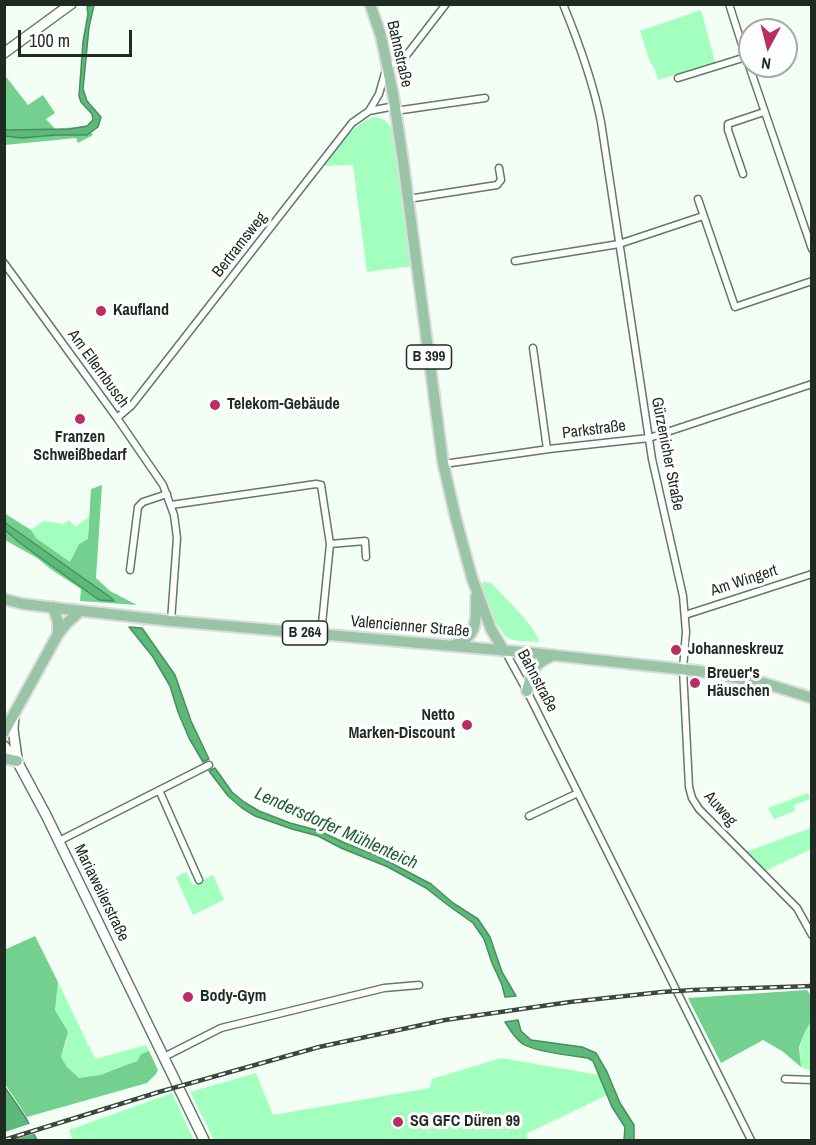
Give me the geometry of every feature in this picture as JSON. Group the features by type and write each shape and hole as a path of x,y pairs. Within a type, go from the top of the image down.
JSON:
{"main road":[{"path":"4,53 70,4"},
{"name":"Bahnstraße","path":"370,4 381,36 395,109 444,464 456,519 477,591 494,634 504,651"},
{"path":"451,646 463,642 471,635 475,620 477,591"},
{"name":"Valencienner Straße","path":"4,599 23,604 171,621 554,655 683,669 764,683 812,698"},
{"path":"53,607 58,634"},
{"path":"4,732 58,634 80,611"},
{"path":"527,691 533,670 540,661 554,655"},
{"path":"4,758 17,761 14,714"},
{"name":"Mariaweilerstraße","path":"4,746 17,761 59,841 204,1140"}],"street":[{"path":"369,111 379,94 387,66 402,62 446,4"},
{"name":"Gürzenicher Straße","path":"563,4 580,45 596,96 607,155 649,438 685,615 683,669"},
{"path":"729,4 738,32"},
{"path":"678,78 738,59"},
{"path":"753,78 812,249"},
{"name":"Bahnstraße","path":"395,109 485,98"},
{"name":"Bertramsweg","path":"117,418 132,405 352,123 369,111 395,109"},
{"path":"743,174 728,124 764,112"},
{"path":"408,199 497,185 501,180 499,168"},
{"path":"698,199 735,307 812,281"},
{"path":"515,261 620,244 703,216"},
{"name":"Am Ellernbusch","path":"4,262 117,418 158,477 167,494 177,538 171,621"},
{"path":"533,348 547,450"},
{"name":"Parkstraße","path":"444,464 649,438 812,384"},
{"path":"171,505 319,484 322,487 330,544 321,634"},
{"path":"130,570 138,507 143,502 167,494"},
{"path":"330,544 365,541 366,557"},
{"name":"Am Wingert","path":"685,615 812,574"},
{"name":"Bahnstraße","path":"504,651 527,691 751,1140"},
{"name":"Auweg","path":"683,669 689,787 692,798 699,809 797,908 812,935"},
{"path":"59,841 209,765"},
{"path":"159,790 199,880"},
{"path":"529,816 578,793"},
{"path":"164,1057 221,1028 384,988 419,985"},
{"path":"785,1079 812,1080"}],"shaded area":[{"path":"94,5 89,27 83,89 87,101 101,117 98,127 87,135 22,138 5,136 5,130 70,129 87,126 93,120 92,114 81,102 79,96 87,7"},
{"path":"701,10 715,62 658,80 640,31"},
{"path":"4,74 28,105 43,95 55,113 46,119 55,129 87,126 93,135 78,143 76,138 5,145"},
{"path":"374,117 385,120 392,130 412,266 367,272 353,165 324,166 352,131"},
{"path":"102,485 96,578 110,591 137,605 80,601 81,589 37,558 5,540 4,513 31,530 36,538 70,562 79,544 88,539 91,489"},
{"path":"89,517 88,539 79,544 70,562 35,538 31,530 43,521 63,524 69,520 75,527"},
{"path":"4,522 114,601 99,600 20,543 5,530"},
{"path":"483,582 491,583 517,610 535,632 538,642 520,641 505,636 480,587"},
{"path":"129,627 142,628 175,675 191,721 209,759 203,762 189,738 170,686 153,657"},
{"path":"215,768 232,792 259,811 320,831 376,855 431,884 453,903 478,919 490,937 502,972 516,996 505,997 484,939 473,923 426,888 388,867 318,836 255,816 228,796 209,771"},
{"path":"808,793 810,799 794,805 795,811 774,819 768,808"},
{"path":"811,828 811,849 765,871 746,852"},
{"path":"186,872 193,885 213,875 224,900 193,915 176,877"},
{"path":"35,936 58,982 55,1010 68,1032 61,1057 67,1067 79,1078 100,1075 137,1061 141,1054 149,1051 158,1070 147,1083 27,1117 5,1084 4,950"},
{"path":"58,982 95,1059 146,1045 149,1051 141,1054 137,1061 100,1075 79,1078 67,1067 61,1057 67,1040 55,1010"},
{"path":"807,990 811,996 811,1021 799,1047 801,1067 782,1051 763,1040 721,1063 688,998"},
{"path":"518,1020 521,1031 531,1040 582,1047 596,1053 620,1103 634,1125 634,1140 624,1140 625,1127 612,1107 593,1061 523,1044 505,1022"},
{"path":"811,1021 811,1071 801,1067 800,1053 802,1038"},
{"path":"501,1058 599,1075 607,1095 526,1134 528,1140 214,1140 190,1092 256,1073 273,1115 430,1088 432,1079"},
{"path":"4,1086 26,1118 37,1140 8,1140 5,1131"},
{"path":"172,1093 194,1140 73,1140 69,1130"}],"pier":[{"path":"32,1123 36,1133 5,1140 5,1132"}],"railway":[{"path":"4,1140 159,1092 319,1047 445,1020 570,1002 662,992 812,986"}],"place":[{"name":"Kaufland","path":"101,311"},
{"name":"Telekom-Gebäude","path":"215,405"},
{"name":"Franzen Schweißbedarf","path":"80,419"},
{"name":"Johanneskreuz","path":"676,650"},
{"name":"Breuer's Häuschen","path":"695,683"},
{"name":"Netto Marken-Discount","path":"467,725"},
{"name":"Body-Gym","path":"188,997"},
{"name":"SG GFC Düren 99","path":"398,1122"}],"water label":[{"name":"Lendersdorfer Mühlenteich","path":"336,829"}]}
